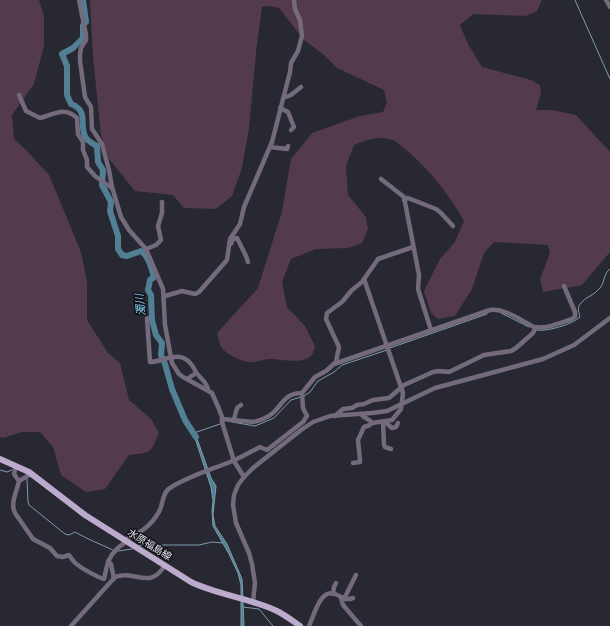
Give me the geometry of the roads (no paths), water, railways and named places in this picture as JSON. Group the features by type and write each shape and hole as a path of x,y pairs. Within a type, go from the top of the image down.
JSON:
{"main road":[{"name":"水原福島線","path":"0,459 31,474 85,515 191,582 202,587 247,600 281,613 300,626"}],"street":[{"path":"80,0 86,35 86,40 81,48 80,54 83,89 85,98 91,107 92,129 101,141 120,216 129,230 146,249 163,290 165,296 165,325 171,356 176,369 179,374 212,393 219,409 234,460 244,477"},
{"path":"229,251 230,239 239,226 244,207 270,147 290,72 291,63 298,52 302,36 300,20 295,9 294,0"},
{"path":"606,0 610,7"},
{"path":"283,98 291,95 301,87"},
{"path":"19,95 26,111 40,118 63,111 74,114 78,118 78,134 83,142 83,150 87,160 87,167 95,176 112,188"},
{"path":"280,108 288,112 294,127 291,130"},
{"path":"270,147 287,149 288,146"},
{"path":"381,179 404,196 419,275 418,289 432,330"},
{"path":"404,200 408,198 436,210 441,213 453,226"},
{"path":"146,249 156,245 161,240 158,226 162,213 162,202"},
{"path":"165,296 182,291 192,295 199,292 227,260 233,239 237,238 248,262"},
{"path":"315,422 307,417 307,414 303,408 302,396 316,377 336,362 339,347 327,322 327,313 342,302 364,279 378,259 413,247"},
{"path":"353,463 360,462 357,444 363,429 372,423 392,420 401,410 403,393 364,279"},
{"path":"335,416 343,409 352,408 373,400 389,398 401,387 433,372 449,372 484,355 511,351 536,329 549,327 575,317 575,312 564,286"},
{"path":"334,364 387,349 432,330 492,309 505,312 536,329"},
{"path":"147,318 150,362 171,356 188,360 193,365 196,373 206,383 208,390"},
{"path":"247,600 255,583 250,553 236,523 234,514 234,494 244,477 301,430 315,422 335,416 387,411 411,398 435,388 528,363 559,352 574,345 610,318"},
{"path":"187,379 196,373"},
{"path":"222,422 234,419 253,422 258,421 273,414 285,399 296,393 302,396"},
{"path":"234,419 237,408 241,405"},
{"path":"361,414 363,418 372,423"},
{"path":"31,474 19,481 13,502 13,509 33,539 50,548 57,556 63,557 69,555 78,565 102,579 105,578 108,561 118,547 127,542 128,538 140,532 152,522 161,508 169,488 260,447 267,450 304,422 307,417"},
{"path":"384,422 392,428 396,427 398,423"},
{"path":"384,422 384,445 390,449"},
{"path":"16,466 14,474 19,481"},
{"path":"108,561 111,564 114,579"},
{"path":"71,626 114,579 122,576 145,578 154,577 160,573 165,565"},
{"path":"356,575 342,598 343,605 361,626"},
{"path":"333,594 336,583"},
{"path":"309,626 322,597 329,593 342,598 353,598"}],"water":[{"path":"192,429 195,433 211,478 216,486 213,515 215,526 227,544 242,579 244,626 241,626 241,585 238,573 213,526 212,511 213,501 211,487"}],"waterway":[{"name":"濁川","path":"83,0 86,22 83,25 83,38 73,48 62,54 67,66 67,95 71,104 77,107 82,115 83,129 86,138 97,146 98,162 103,170 102,185 111,202 110,211 118,236 118,249 122,255 127,256 141,251 150,263 154,277 150,280 148,290 151,295 152,320 156,335 162,343 161,355 172,389 185,420 196,437"},
{"path":"575,0 610,79"},
{"path":"537,330 547,330 560,327 577,320 580,317 578,309 580,304 600,288 606,273 610,269"},
{"path":"501,313 529,327"},
{"path":"390,348 487,314"},
{"path":"304,396 310,392 318,381 334,372 342,365 387,350"},
{"path":"232,422 255,426 274,418 291,400 301,397"},
{"path":"194,433 220,424"},
{"path":"0,470 7,472 12,470"},
{"path":"27,479 29,505 65,534 69,535 75,532 113,550"},
{"path":"139,546 199,545 212,542 223,543"},
{"path":"118,551 132,549"},
{"path":"243,607 259,609 273,626"}]}
